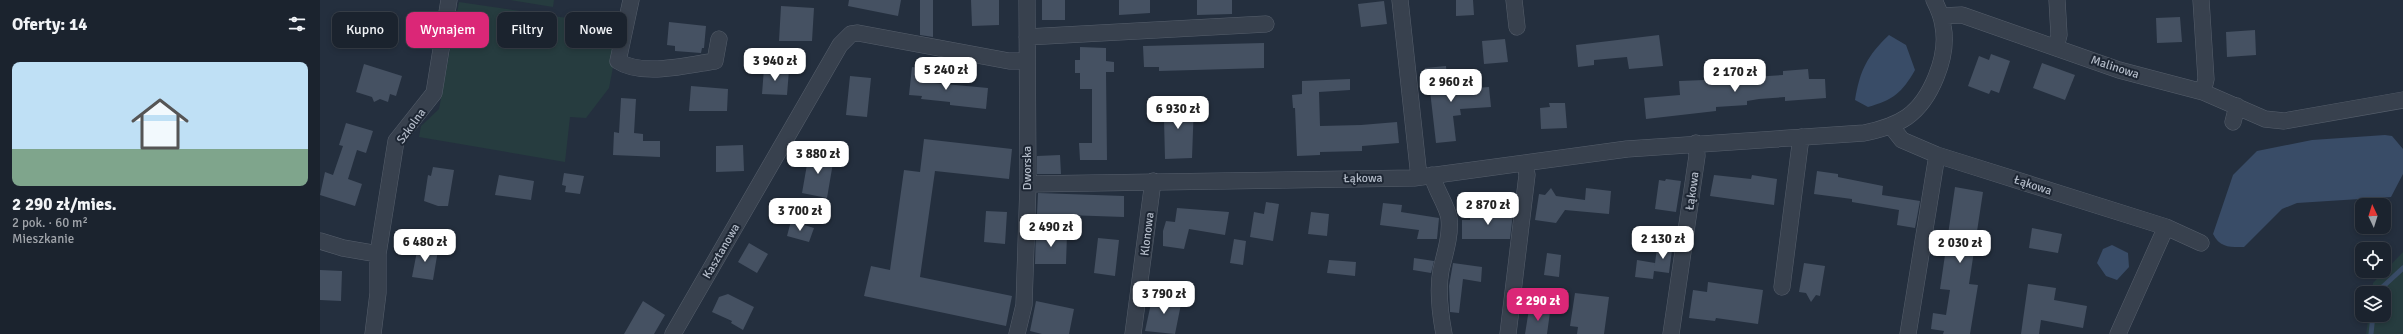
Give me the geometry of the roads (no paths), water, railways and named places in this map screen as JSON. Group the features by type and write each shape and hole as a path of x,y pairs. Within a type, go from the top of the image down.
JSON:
{"street":[{"name":"Szkolna","path":"373,334 378,293 378,254 396,141 434,93 449,0"},
{"path":"631,0 618,62 625,66 647,69 715,61 718,39"},
{"name":"Dworska","path":"1017,334 1024,305 1028,184 1027,0"},
{"path":"1400,0 1425,176 1435,188 1449,217 1447,252 1441,271 1439,298 1444,334"},
{"path":"1514,0 1517,26"},
{"name":"Łąkowa","path":"1028,184 1425,176 1627,149 1696,143 1864,133 1890,126 1916,109 1930,90 1943,48 1944,27 1934,0"},
{"path":"2056,47 2059,35 2057,0"},
{"path":"2201,0 2206,79 2203,92"},
{"name":"Malinowa","path":"1941,16 1962,16 2056,47 2119,70 2203,92 2265,119 2284,121 2403,100"},
{"path":"1027,37 1266,24"},
{"name":"Kasztanowa","path":"673,334 840,45 846,38 858,33 1009,61 1027,61"},
{"path":"2233,122 2237,106"},
{"name":"Łąkowa","path":"1890,126 1902,140 1937,154 2166,227 2201,243"},
{"path":"1782,287 1801,137"},
{"name":"Łąkowa","path":"1671,334 1697,156 1696,143"},
{"path":"1908,334 1937,154"},
{"path":"1508,334 1527,175 1525,163"},
{"name":"Klonowa","path":"1133,334 1153,181"},
{"path":"2118,334 2166,227"},
{"path":"320,241 343,248 378,254"}],"water":[{"path":"1889,35 1906,45 1915,70 1906,84 1896,94 1884,102 1868,107 1855,100 1859,80 1870,57"},
{"path":"2385,135 2392,136 2403,149 2403,174 2391,197 2355,198 2355,199 2297,203 2282,209 2244,247 2230,247 2219,242 2213,234 2233,175 2257,151 2312,140"},
{"path":"2112,245 2128,253 2129,267 2117,280 2106,276 2097,263 2103,249"}],"waterway":[{"path":"2384,286 2403,268"},
{"path":"2371,334 2372,322"}]}
